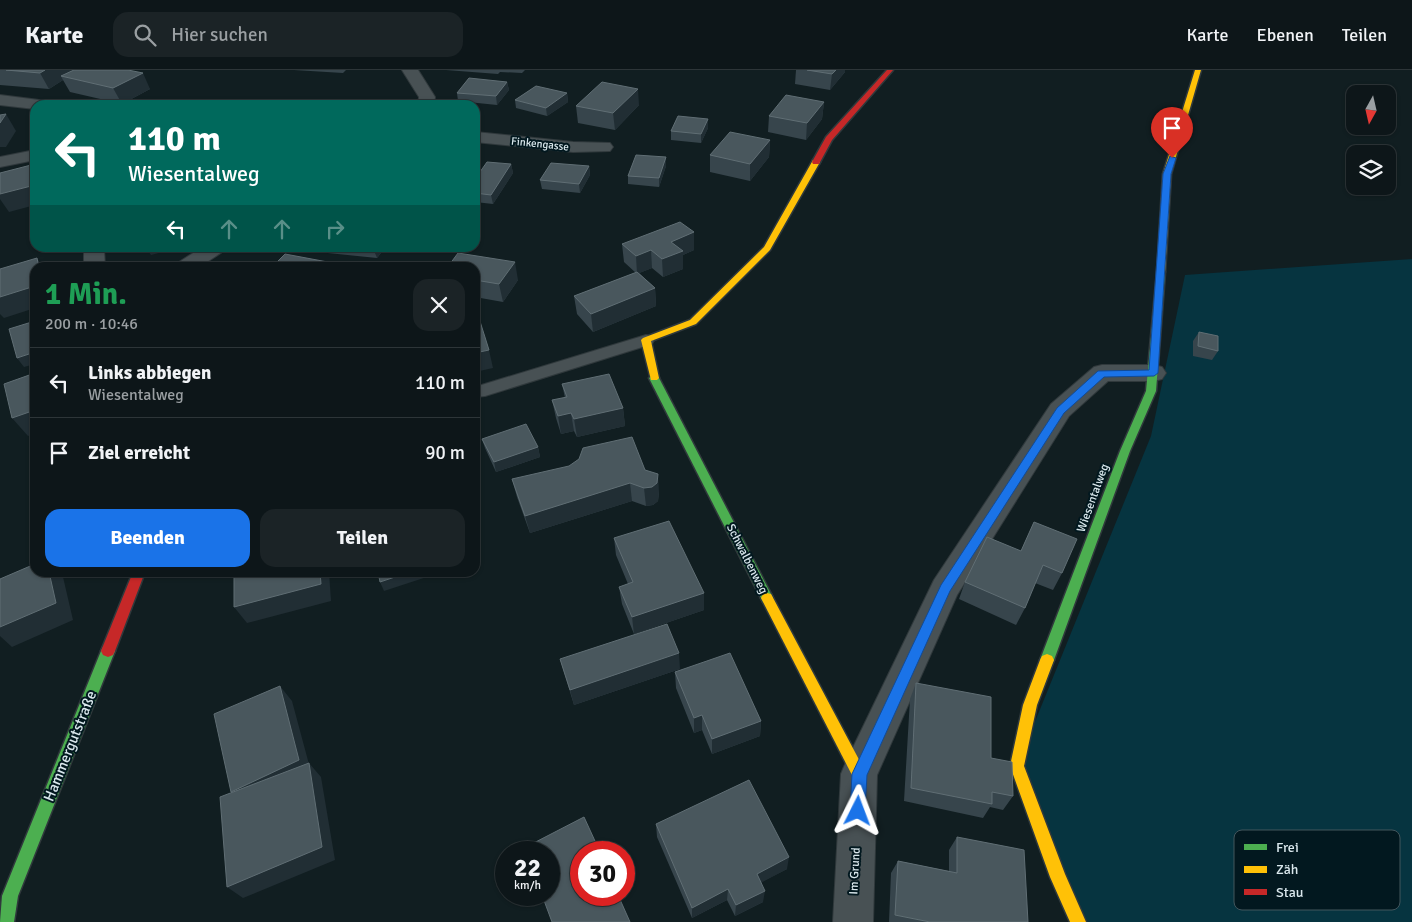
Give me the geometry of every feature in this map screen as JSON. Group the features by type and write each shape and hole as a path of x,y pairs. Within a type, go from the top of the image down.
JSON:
{"street":[{"path":"410,70 427,97 427,100"},
{"path":"646,340 693,322 767,248 829,138 890,70"},
{"name":"Wiesentalweg","path":"1078,922 1058,877 1017,766 1030,705 1125,451 1150,391 1154,373 1167,174 1198,70"},
{"path":"0,100 30,104"},
{"name":"Finkengasse","path":"480,138 573,147 604,147"},
{"path":"0,162 30,156"},
{"path":"192,262 208,252"},
{"name":"Schwalbenweg","path":"646,340 656,382 859,774"},
{"name":"Im Grund","path":"853,922 859,774 945,588 1060,410 1102,374 1154,373"},
{"name":"Hammergutstraße","path":"6,922 10,896 137,577"}],"lane":[{"path":"480,392 646,340"}],"shaded area":[{"path":"1412,259 1412,922 1087,922 1017,766 1151,436 1185,275"}],"building":[{"path":"6,70 45,70 40,73"},
{"path":"74,70 128,70 143,73 113,88 61,76"},
{"path":"807,70 836,70 832,74"},
{"path":"469,78 507,82 496,96 457,93"},
{"path":"602,82 638,89 613,113 576,106"},
{"path":"536,86 567,93 546,108 515,100"},
{"path":"786,95 824,102 807,123 769,116"},
{"path":"6,114 0,123 0,115"},
{"path":"678,116 708,119 701,134 671,131"},
{"path":"730,132 770,140 750,164 710,155"},
{"path":"636,155 666,157 659,178 628,176"},
{"path":"487,162 511,164 491,195 480,194 480,172"},
{"path":"551,163 589,166 579,184 540,180"},
{"path":"30,165 30,186 0,194 0,173"},
{"path":"680,222 694,232 671,242 683,251 662,259 651,250 636,256 622,244"},
{"path":"458,253 515,262 499,284 480,281 480,262 451,262"},
{"path":"285,254 328,262 277,262"},
{"path":"37,258 38,262 30,262 30,288 0,297 0,269"},
{"path":"637,272 655,288 591,314 574,296"},
{"path":"480,321 489,350 480,352"},
{"path":"30,323 30,354 17,358 9,329"},
{"path":"1199,332 1218,336 1218,351 1198,346"},
{"path":"609,374 623,408 574,419 571,413 558,416 552,400 567,397 562,384"},
{"path":"30,375 30,412 12,418 4,384"},
{"path":"526,424 538,447 494,462 482,439"},
{"path":"632,437 645,470 658,474 657,483 652,487 644,488 630,483 525,516 512,479 569,466 579,459 583,448"},
{"path":"669,521 704,593 632,617 619,587 633,582 614,538"},
{"path":"1034,522 1077,539 1062,573 1043,565 1025,608 965,582 987,537 1021,551"},
{"path":"30,566 30,577 50,577 56,603 0,627 0,579"},
{"path":"234,577 320,577 321,584 234,607"},
{"path":"379,577 395,577 380,582"},
{"path":"667,624 679,653 570,690 560,659"},
{"path":"730,653 761,721 712,739 702,715 694,718 675,672"},
{"path":"916,683 991,697 991,758 1012,762 1013,796 992,792 992,804 911,788"},
{"path":"280,686 299,760 231,792 214,714"},
{"path":"309,763 322,847 227,887 220,797"},
{"path":"749,780 789,857 757,874 765,891 736,905 728,889 692,908 656,824"},
{"path":"584,817 595,841 570,841 570,906 623,906 630,922 552,922 546,906 560,906 560,841 538,841"},
{"path":"957,837 1024,850 1028,922 930,922 895,915 898,861 957,873"}],"traffic: fast":[{"path":"1047,660 1125,451 1151,391 1161,272"},
{"path":"654,378 767,598"},
{"path":"6,922 10,896 108,651"}],"traffic: slow":[{"path":"1161,272 1167,174 1198,70"},
{"path":"654,378 646,340 693,322 767,248 816,162"},
{"path":"767,598 859,774"},
{"path":"1047,660 1030,705 1017,766 1058,877 1078,922"}],"traffic: jam":[{"path":"816,162 829,139 890,70"},
{"path":"108,651 137,577"}],"route":[{"path":"858,811 859,774 945,588 1060,410 1102,374 1154,373 1167,174 1172,158"}]}
